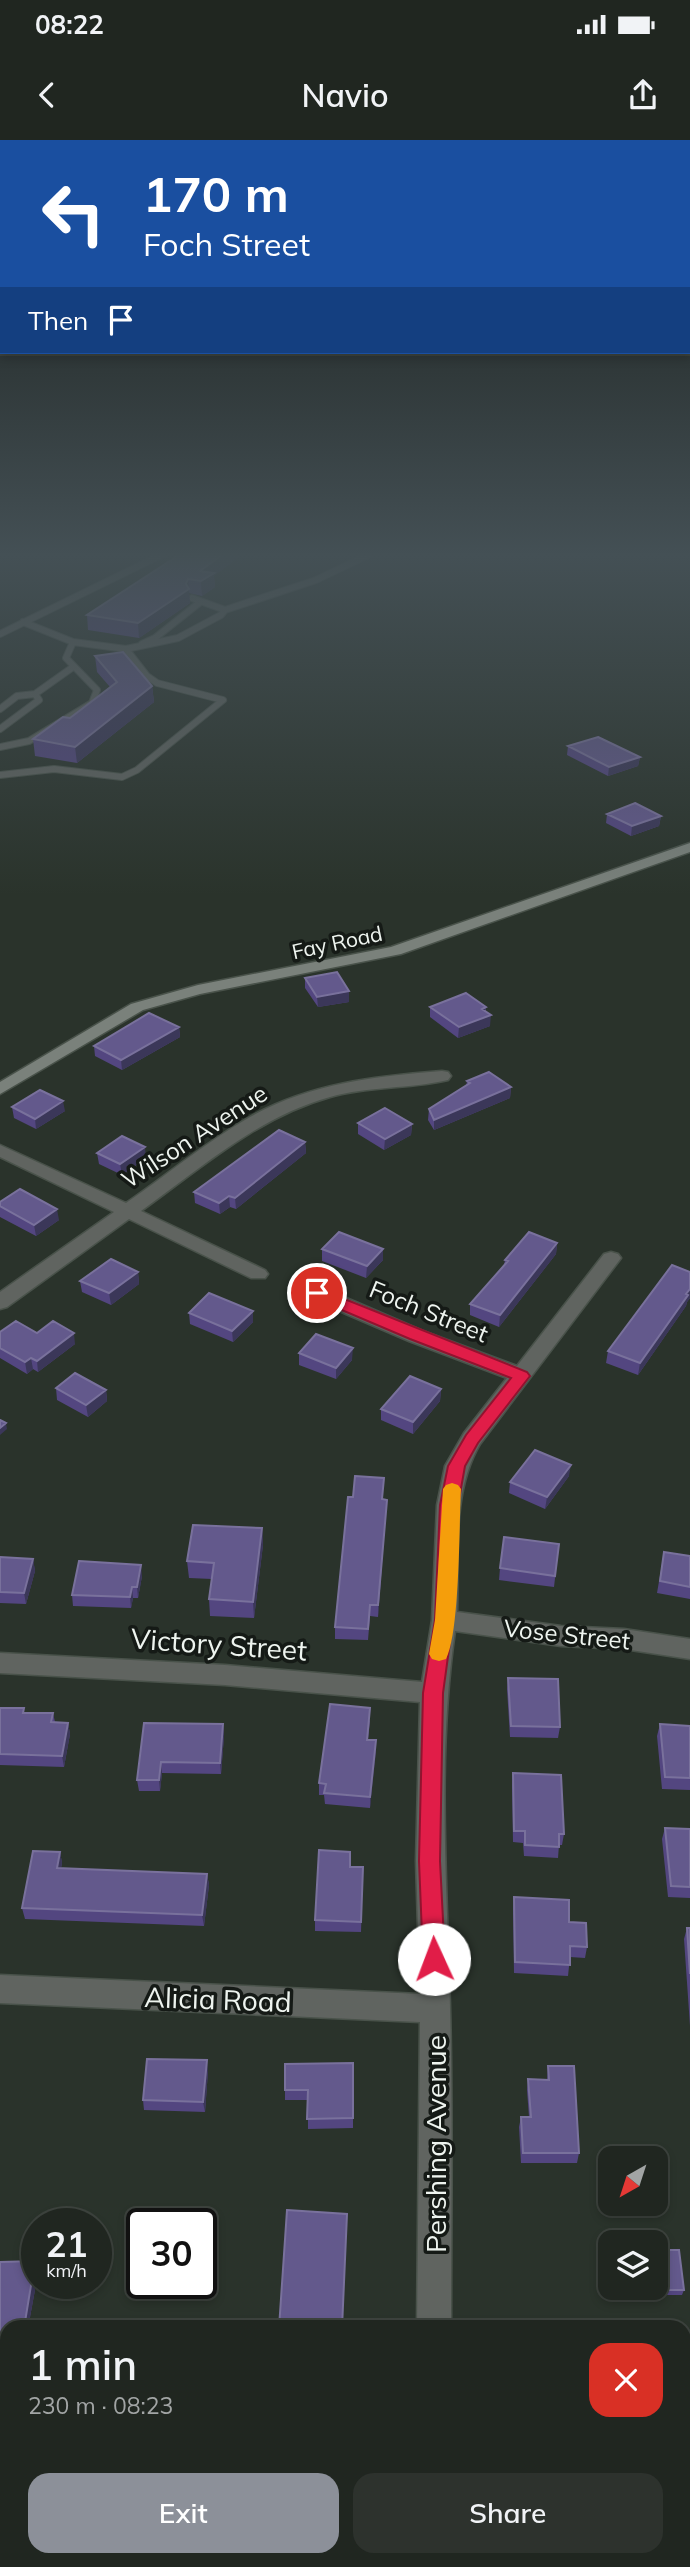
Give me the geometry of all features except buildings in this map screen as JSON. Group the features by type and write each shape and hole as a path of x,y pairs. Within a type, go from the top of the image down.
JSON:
{"street":[{"name":"Fay Road","path":"0,1088 137,1007 198,990 396,951 690,847"},
{"name":"Wilson Avenue","path":"0,1302 255,1121 288,1104 347,1087 442,1076"},
{"path":"0,1150 124,1212 258,1274"},
{"name":"Pershing Avenue","path":"433,2320 435,2009 430,1861 433,1693 444,1620 449,1505 456,1466 471,1439 611,1258"},
{"name":"Foch Street","path":"317,1293 416,1336 522,1376"},
{"name":"Vose Street","path":"444,1620 561,1636 624,1639 690,1649"},
{"name":"Victory Street","path":"0,1663 225,1675 433,1693"},
{"name":"Alicia Road","path":"0,1989 435,2009"}],"lane":[{"path":"0,709 18,696 35,694 72,668"},
{"path":"0,747 29,741 92,703 97,690 75,668"},
{"path":"0,775 54,769 122,777 137,770 223,700 157,683 141,668"},
{"path":"0,729 40,700 35,694"}],"slow traffic":[{"path":"439,1654 444,1620 445,1566 452,1489"}],"route":[{"path":"317,1293 416,1336 522,1376 471,1439 456,1466 449,1505 444,1620 433,1693 430,1861 434,1959"}]}
